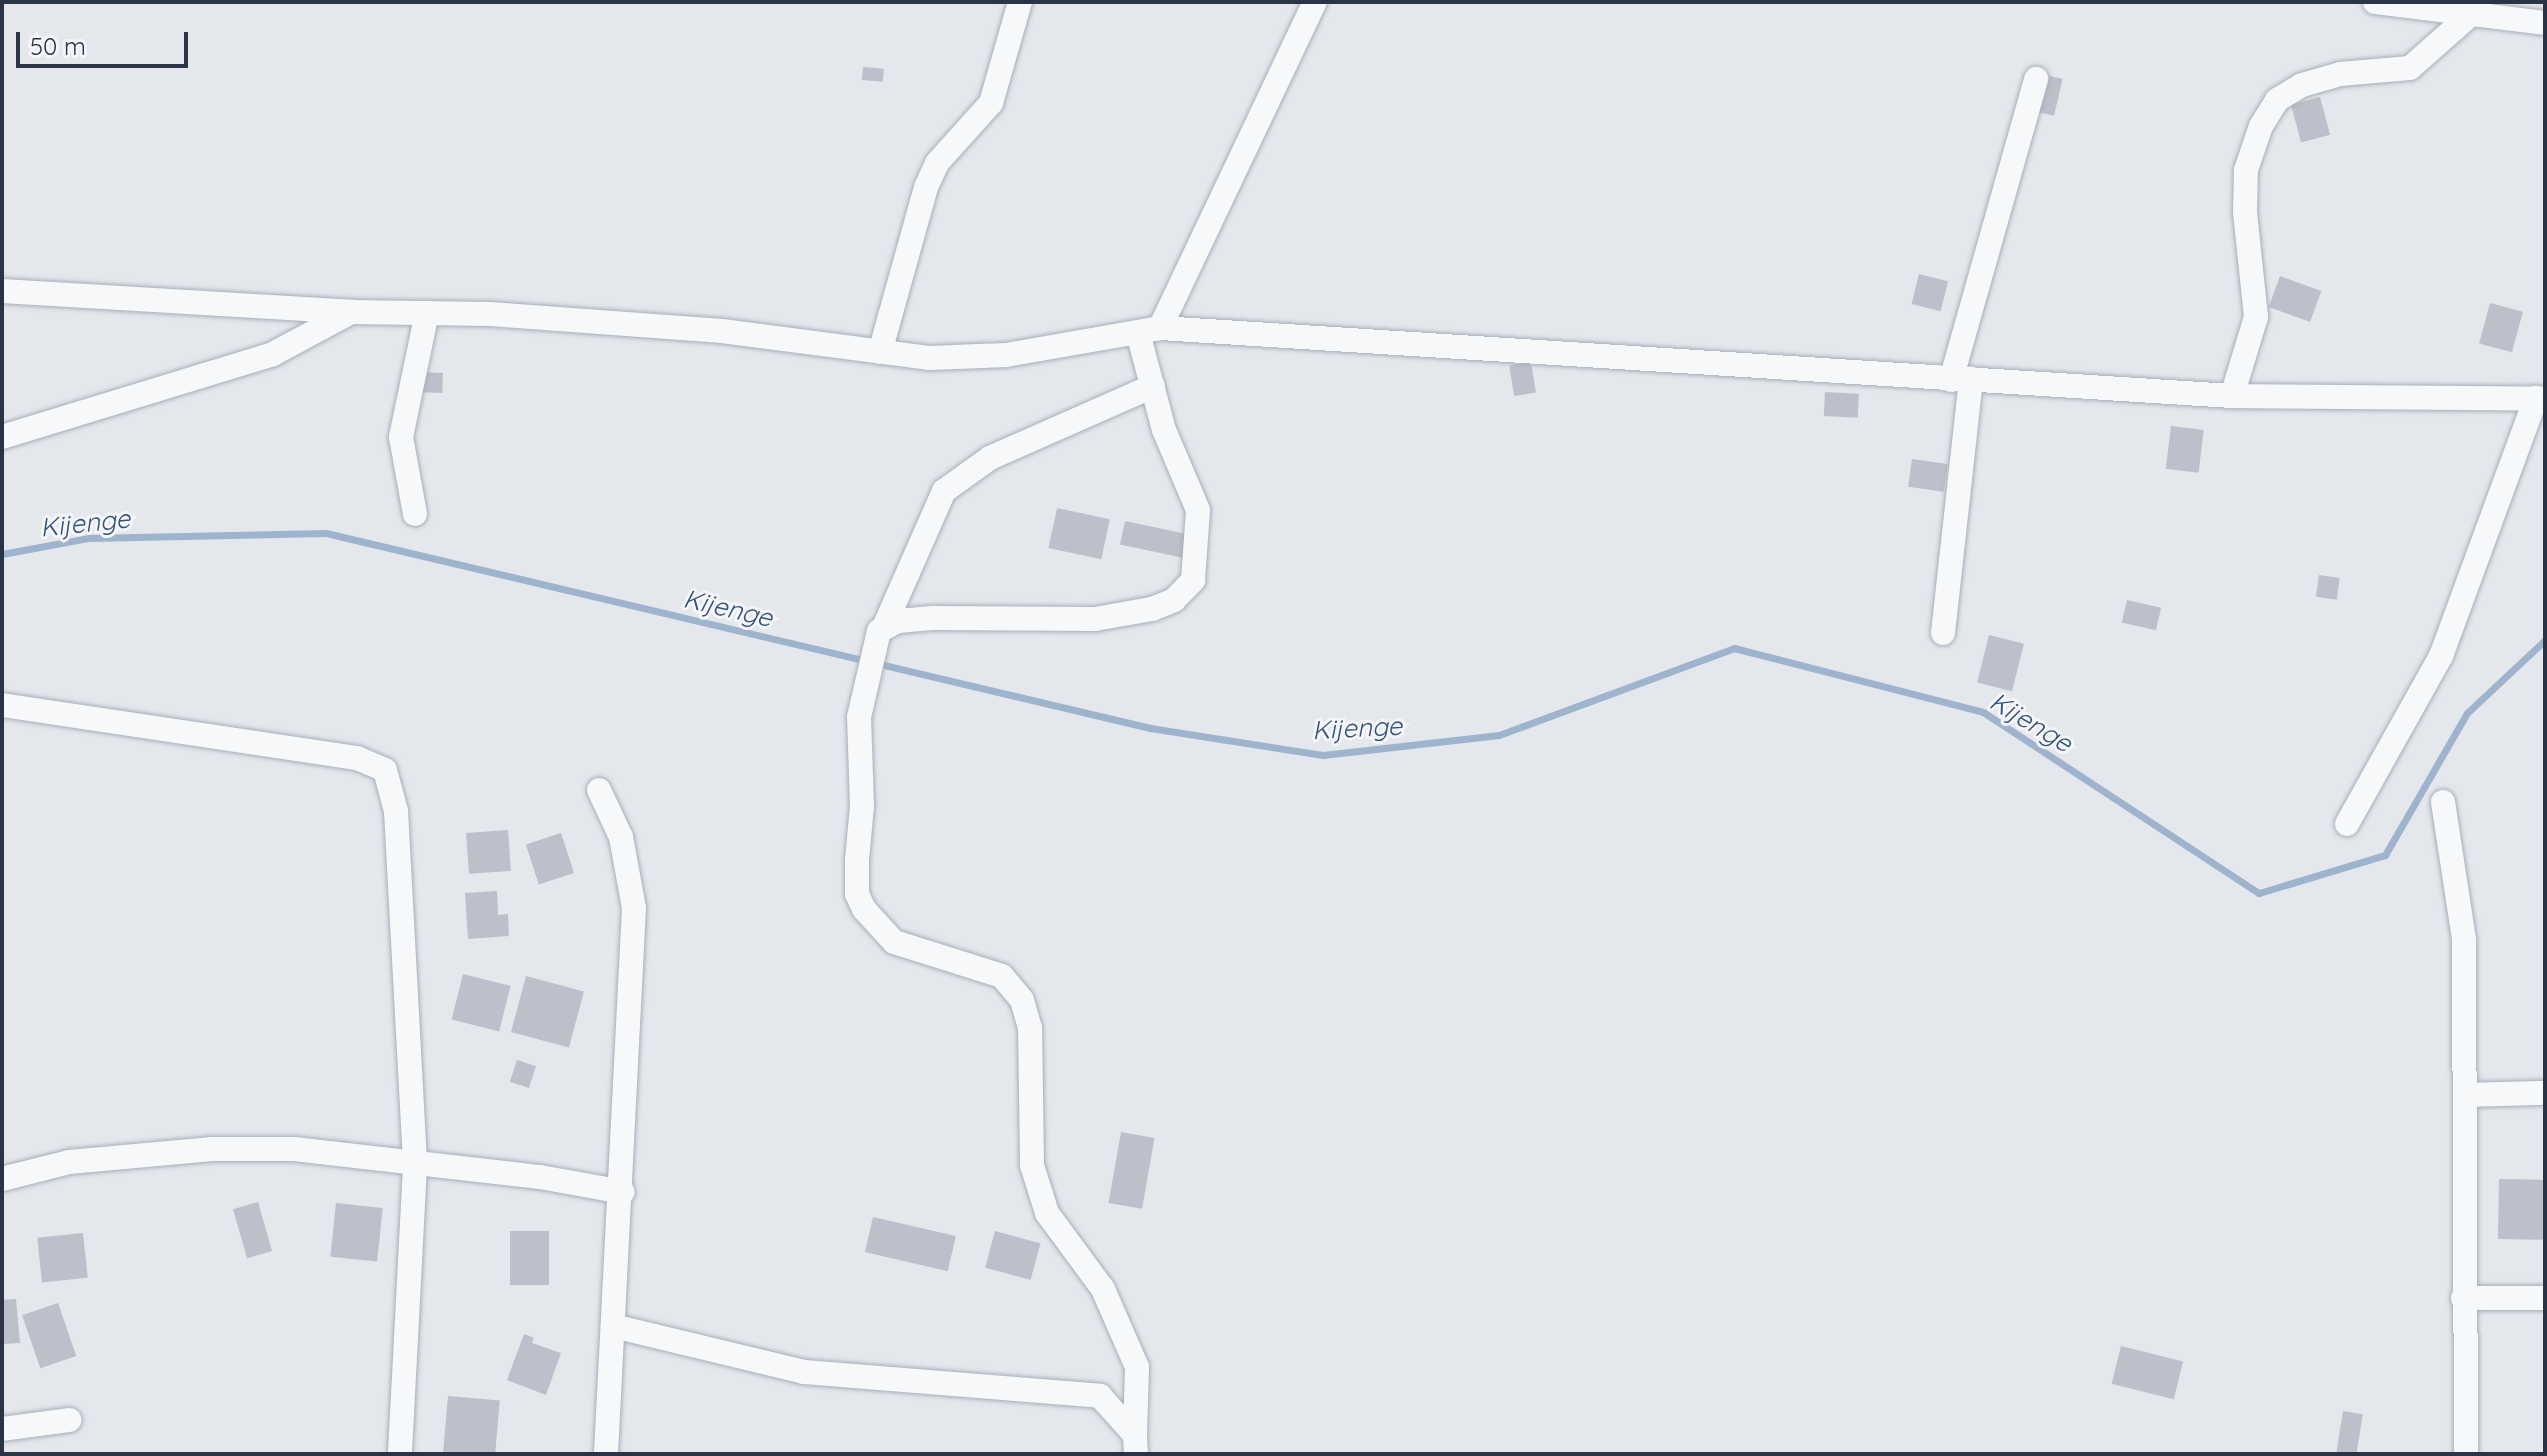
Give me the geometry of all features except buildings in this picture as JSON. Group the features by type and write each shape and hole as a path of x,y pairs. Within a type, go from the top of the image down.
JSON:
{"street":[{"path":"880,352 926,187 937,163 991,103 1020,2"},
{"path":"880,631 935,618 1095,619 1152,609 1187,588 1199,553 1198,510 1164,430 1153,386 1149,331 1315,2"},
{"path":"2375,2 2545,23"},
{"path":"2232,396 2256,317 2245,213 2246,170 2261,126 2277,100 2302,85 2340,74 2410,68 2470,15"},
{"path":"1943,633 1961,380 2036,79"},
{"path":"2,291 722,331 930,358 1006,355 1149,331 2232,396 2540,399 2441,656 2347,824"},
{"path":"2,437 273,354 351,312"},
{"path":"415,514 401,437 427,313"},
{"path":"1135,1444 1137,1367 1103,1289 1047,1213 1032,1165 1030,1028 1022,1000 1002,976 894,942 864,909 857,894 862,696 880,631 944,491 990,458 1153,386"},
{"path":"2,705 357,758 385,770 396,811 415,1166 400,1454"},
{"path":"599,790 621,837 634,908 623,1192 606,1454"},
{"path":"2443,802 2464,939 2466,1454"},
{"path":"2466,1095 2545,1093"},
{"path":"2,1179 69,1162 212,1149 294,1149 415,1166 540,1177 623,1192"},
{"path":"2463,1298 2545,1298"},
{"path":"613,1326 804,1372 1100,1396 1135,1444"},
{"path":"2,1429 69,1420"}],"waterway":[{"name":"Kijenge","path":"2,554 88,538 326,533 1150,728 1323,755 1499,735 1734,648 1983,712 2259,893 2385,855 2467,713 2545,640"}]}
